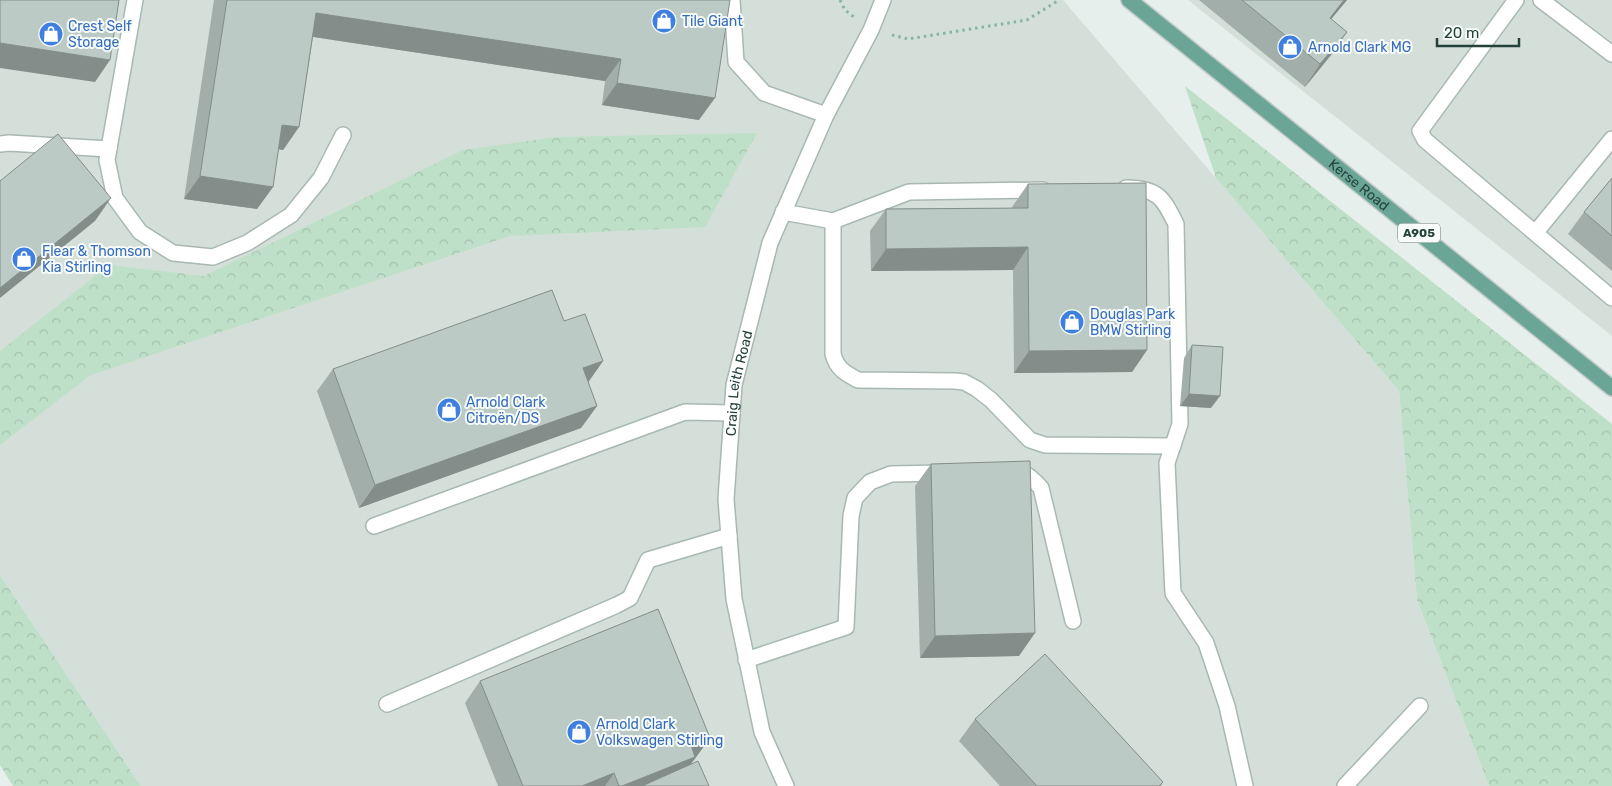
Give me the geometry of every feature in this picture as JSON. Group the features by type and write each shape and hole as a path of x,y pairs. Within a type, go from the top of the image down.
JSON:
{"main road":[{"name":"Kerse Road","path":"1129,0 1612,388"}],"street":[{"path":"135,0 107,160 115,198 140,232 173,253 213,257 248,243 291,215 321,178 343,135"},
{"path":"732,0 736,62 764,93 826,115"},
{"name":"Craig Leith Road","path":"786,786 762,732 734,599 726,499 734,385 770,243 826,115 872,30 883,0"},
{"path":"1516,0 1420,130 1425,140 1612,298"},
{"path":"1541,0 1612,54"},
{"path":"1536,232 1612,138"},
{"path":"0,144 9,142 109,148"},
{"path":"1111,189 1140,188 1155,192 1165,202 1176,224 1180,424 1167,463 1173,593 1206,643 1227,706 1245,786"},
{"path":"784,212 833,221 909,192 1053,190"},
{"path":"833,221 833,354 836,364 844,372 858,380 964,382 991,400 1030,440 1045,445 1173,446"},
{"path":"374,526 685,412 732,413"},
{"path":"998,472 1018,471 1031,476 1041,488 1073,620"},
{"path":"746,660 846,627 851,516 855,498 870,482 891,474 959,472"},
{"path":"387,704 630,598 648,560 729,536"},
{"path":"1345,786 1420,706"}],"path":[{"path":"840,0 846,10 872,30 908,39 1027,20 1059,0"}],"shaded area":[{"path":"0,0 1063,0 1399,391 1417,600 1489,786 141,786 0,575"},
{"path":"1188,0 1612,0 1612,336"}],"green space":[{"path":"1185,86 1612,424 1612,786 1489,786 1417,600 1399,391 1216,178"},
{"path":"757,133 705,227 510,236 91,375 0,445 0,351 109,265 204,276 463,150 556,137"},
{"path":"0,575 141,786 13,786 0,765"}],"building":[{"name":"Crest Self Storage","path":"0,0 119,0 110,60 0,43"},
{"path":"227,0 730,0 715,98 617,83 621,59 316,13 299,127 282,125 273,187 200,176"},
{"path":"1242,0 1344,0 1330,18 1347,32 1320,64"},
{"name":"Flear & Thomson Kia Stirling","path":"58,134 111,198 0,288 0,181"},
{"path":"1612,178 1612,236 1584,212"},
{"name":"Douglas Park BMW Stirling","path":"1146,183 1147,350 1029,351 1028,247 886,249 886,209 1028,208 1028,184"},
{"name":"Arnold Clark Citroën/DS","path":"552,290 564,321 585,314 603,361 583,368 597,406 375,485 333,369"},
{"path":"1192,345 1223,347 1220,396 1189,394"},
{"path":"1030,461 1035,633 935,636 931,464"},
{"name":"Arnold Clark Volkswagen Stirling","path":"658,609 710,738 691,745 695,757 622,786 619,786 614,773 582,786 523,786 480,681"},
{"path":"1045,654 1163,782 1159,786 1037,786 975,719"},
{"path":"698,761 709,786 642,786"}],"place":[{"name":"Tile Giant","path":"664,21"},
{"name":"Crest Self Storage","path":"51,34"},
{"name":"Arnold Clark MG","path":"1290,47"},
{"name":"Flear & Thomson Kia Stirling","path":"24,259"},
{"name":"Douglas Park BMW Stirling","path":"1072,322"},
{"name":"Arnold Clark Citroën/DS","path":"449,410"},
{"name":"Arnold Clark Volkswagen Stirling","path":"579,732"}]}
